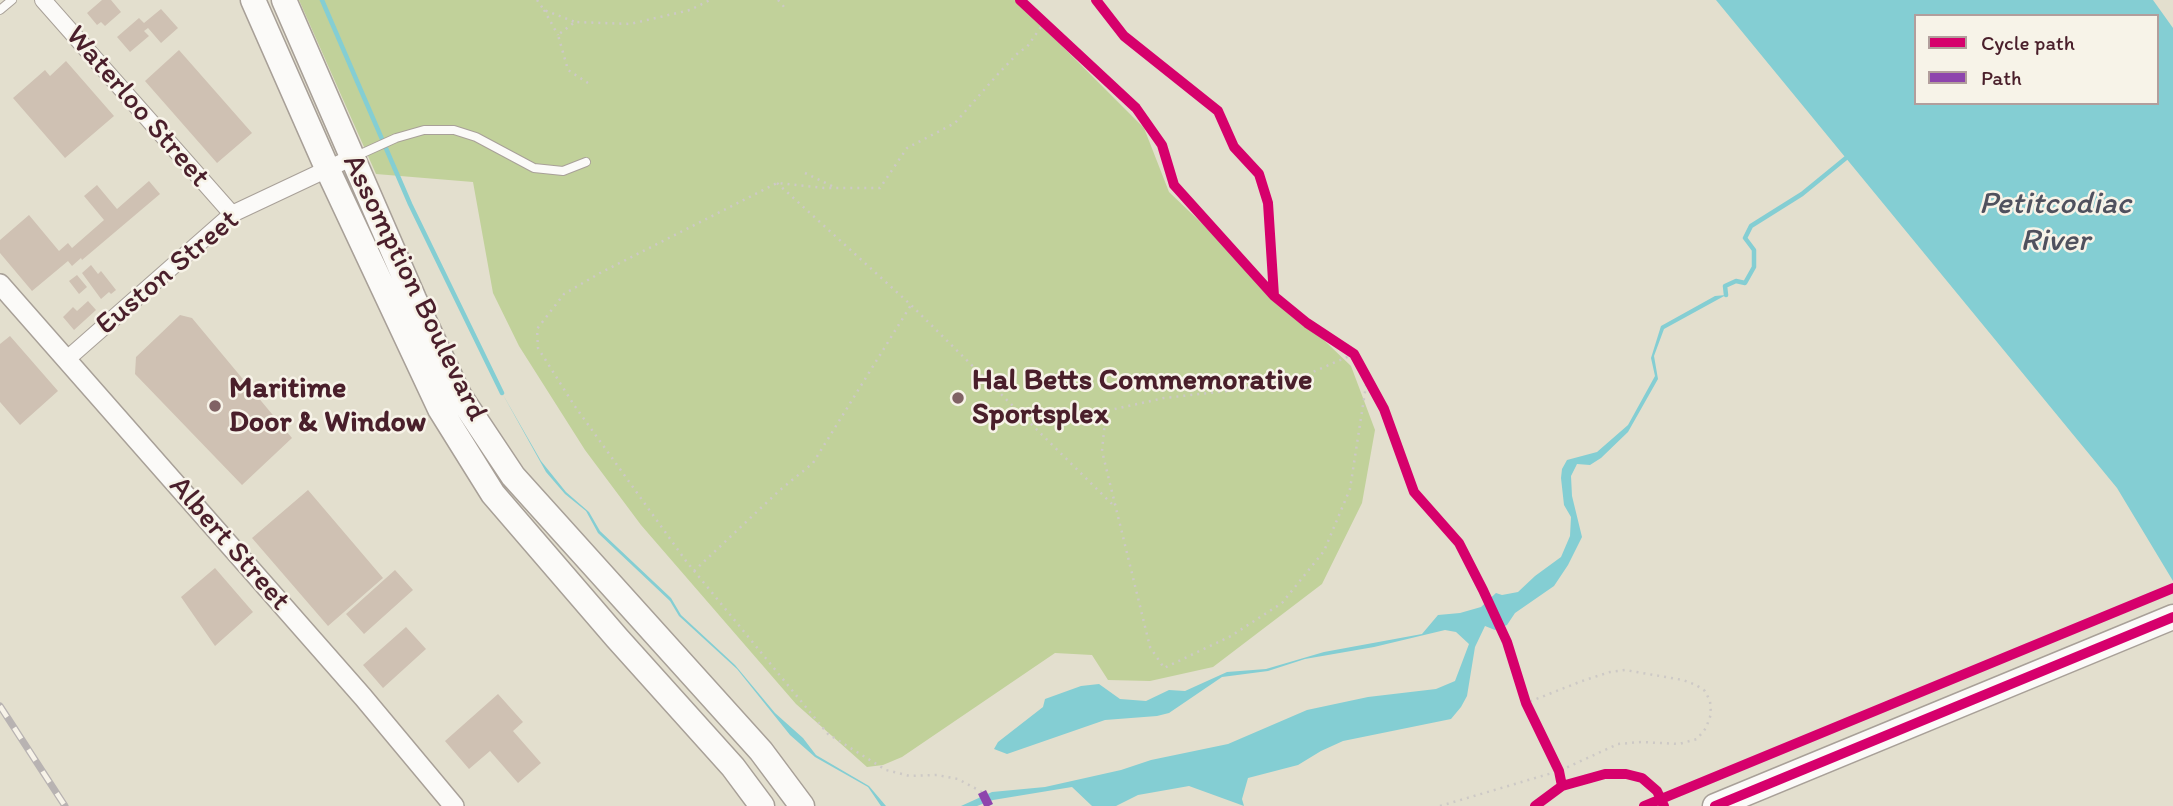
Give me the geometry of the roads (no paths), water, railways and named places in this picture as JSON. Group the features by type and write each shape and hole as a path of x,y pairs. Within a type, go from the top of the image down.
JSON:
{"main road":[{"name":"Assomption Boulevard","path":"253,0 327,168 440,409 493,494 733,767 762,806"},
{"name":"Assomption Boulevard","path":"284,0 351,158 459,395 513,476 761,751 802,806"},
{"path":"1715,806 2173,617"}],"street":[{"name":"Waterloo Street","path":"43,0 232,214"},
{"name":"Euston Street","path":"66,360 232,214 351,158"},
{"name":"Albert Street","path":"0,284 363,696 454,806"}],"lane":[{"path":"0,10 12,0"},
{"name":"Euston Street","path":"351,158 396,138 424,130 454,130 476,137 534,168 563,171 586,162"}],"water":[{"name":"Petitcodiac River","path":"1716,0 2153,0 2173,28 2173,581 2117,488"},
{"path":"1726,295 1664,329 1654,356 1658,379 1628,432 1590,465 1577,464 1571,476 1572,496 1582,537 1568,565 1554,586 1515,613 1507,625 1495,630 1485,626 1475,647 1467,696 1451,719 1343,741 1298,765 1248,778 1242,799 1244,806 1189,786 1138,795 1116,806 1092,806 1072,787 993,800 977,806 961,806 992,792 1045,787 1228,744 1307,710 1368,697 1436,689 1455,681 1469,644 1456,632 1445,630 1374,647 1305,659 1268,671 1222,677 1169,713 1105,720 1007,754 994,749 998,742 1043,707 1045,699 1081,686 1099,684 1120,699 1146,701 1169,690 1185,691 1227,672 1266,669 1324,652 1422,634 1438,615 1481,607 1496,593 1502,595 1518,592 1561,557 1570,536 1571,517 1564,505 1561,478 1567,460 1597,452 1628,425 1655,376 1651,358 1661,326 1715,296"},
{"path":"502,393 541,461 566,492 589,512 600,531 671,598 681,615 735,665 775,713 803,738 816,755 869,786 886,806 881,806 868,787 815,757 790,735 737,669 679,616 670,601 598,533 586,511 565,494 546,472"}],"waterway":[{"path":"322,0 410,204 502,393"},
{"path":"1726,295 1725,286 1736,281 1745,283 1754,267 1754,250 1745,238 1751,226 1802,194 1846,158"}],"railway":[{"path":"0,706 65,806"}],"place":[{"name":"Hal Betts Commemorative Sportsplex","path":"958,398"},
{"name":"Maritime Door & Window","path":"215,406"}]}
